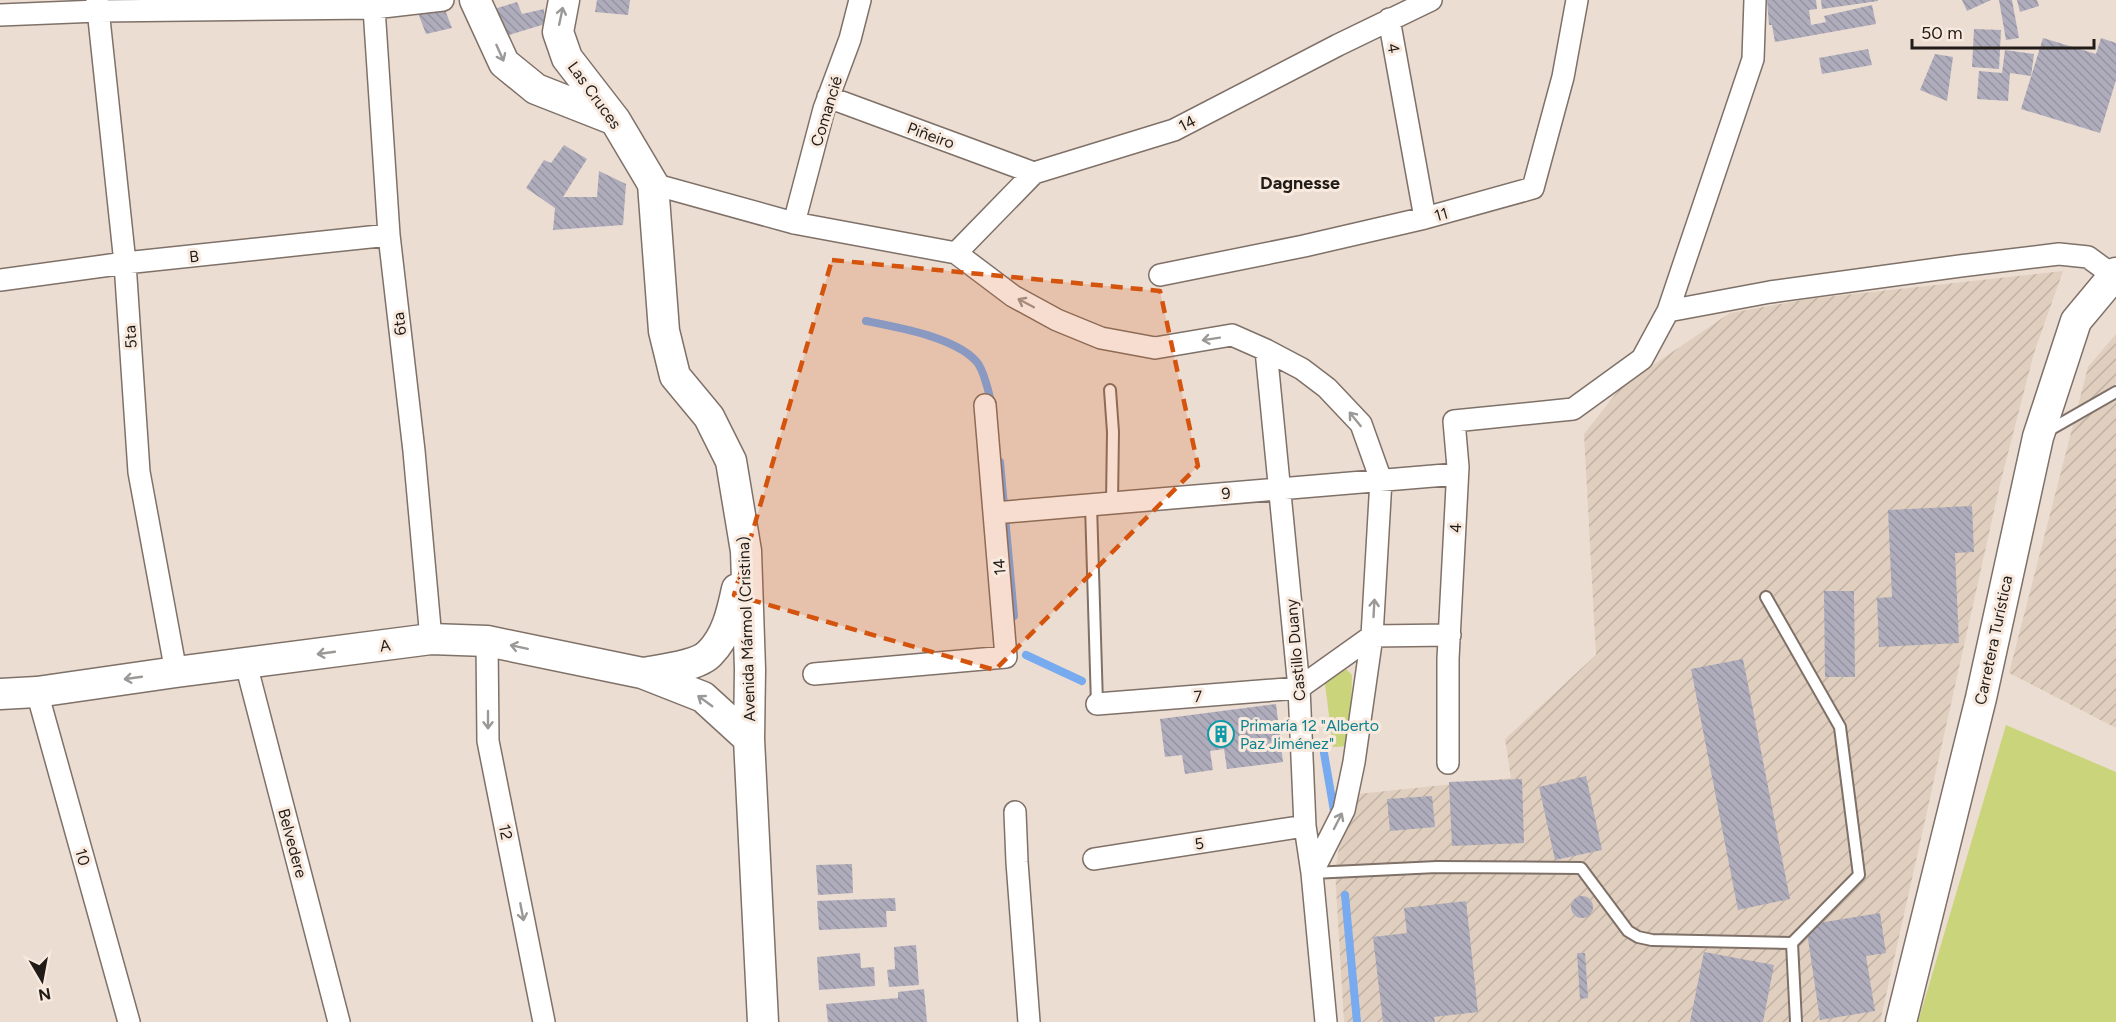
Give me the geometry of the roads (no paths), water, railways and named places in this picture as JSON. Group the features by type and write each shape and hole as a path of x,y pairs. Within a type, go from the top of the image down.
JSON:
{"main road":[{"path":"475,0 504,63 536,89 615,120"},
{"name":"Las Cruces","path":"564,0 558,32 567,58 615,120 653,184"},
{"name":"Avenida Mármol (Cristina)","path":"653,184 664,331 675,376 709,417 731,461 746,551 750,669 749,739 763,1022"},
{"name":"Carretera Turística","path":"1901,1022 1981,698 2038,437 2076,321 2115,275"},
{"path":"642,673 683,666 710,655 729,624 746,551"},
{"name":"A","path":"0,694 37,692 431,639 487,640 642,673 703,697 749,739"}],"street":[{"path":"0,15 97,5 374,8 443,0"},
{"name":"Comancié","path":"794,223 828,97 850,39 860,0"},
{"name":"14","path":"956,253 1034,173 1174,130 1389,19 1431,0"},
{"name":"11","path":"1160,275 1304,246 1425,218 1533,188 1563,77 1577,0"},
{"path":"1755,0 1753,59 1668,311 1770,292 2059,254 2088,258 2115,275"},
{"name":"5ta","path":"97,5 125,263 139,472 176,672"},
{"name":"6ta","path":"374,8 389,235 414,450 431,639"},
{"name":"4","path":"1389,19 1425,218"},
{"name":"Piñeiro","path":"828,97 1034,173"},
{"path":"653,184 794,223 956,253 1013,296 1058,320 1101,338 1155,348 1232,335 1302,369 1327,388 1361,424 1381,480 1372,636 1354,762 1344,810 1312,873"},
{"name":"B","path":"0,280 125,263 389,235"},
{"name":"4","path":"1448,763 1450,635 1457,474 1454,421 1573,409 1642,359 1668,311"},
{"name":"Castillo Duany","path":"1266,350 1299,688 1305,826 1312,873 1326,1022"},
{"name":"14","path":"813,674 1006,657 985,405"},
{"name":"9","path":"994,513 1457,474"},
{"path":"1299,688 1372,636 1450,635"},
{"name":"12","path":"487,640 488,741 544,1022"},
{"name":"Belvedere","path":"246,664 339,1022"},
{"name":"7","path":"1097,704 1299,688"},
{"name":"10","path":"37,692 129,1022"},
{"path":"1015,812 1029,1022"},
{"name":"5","path":"1094,859 1305,826"}],"lane":[{"path":"1097,704 1101,504 1113,432 1110,390"},
{"path":"2038,437 2116,392"},
{"path":"1312,873 1437,867 1581,868 1628,931 1638,937 1652,940 1792,943 1859,875 1840,726 1766,597"},
{"path":"1792,943 1796,1022"}],"waterway":[{"path":"866,321 940,339 966,353 976,361 981,369 991,405"},
{"path":"1000,462 1014,616"},
{"path":"1026,655 1082,681"},
{"path":"1324,753 1334,811"},
{"path":"1345,895 1357,1022"}],"place":[{"name":"Primaria 12 \"Alberto Paz Jiménez\"","path":"1221,734"}],"district":[{"name":"Dagnesse","path":"1300,183"}]}
